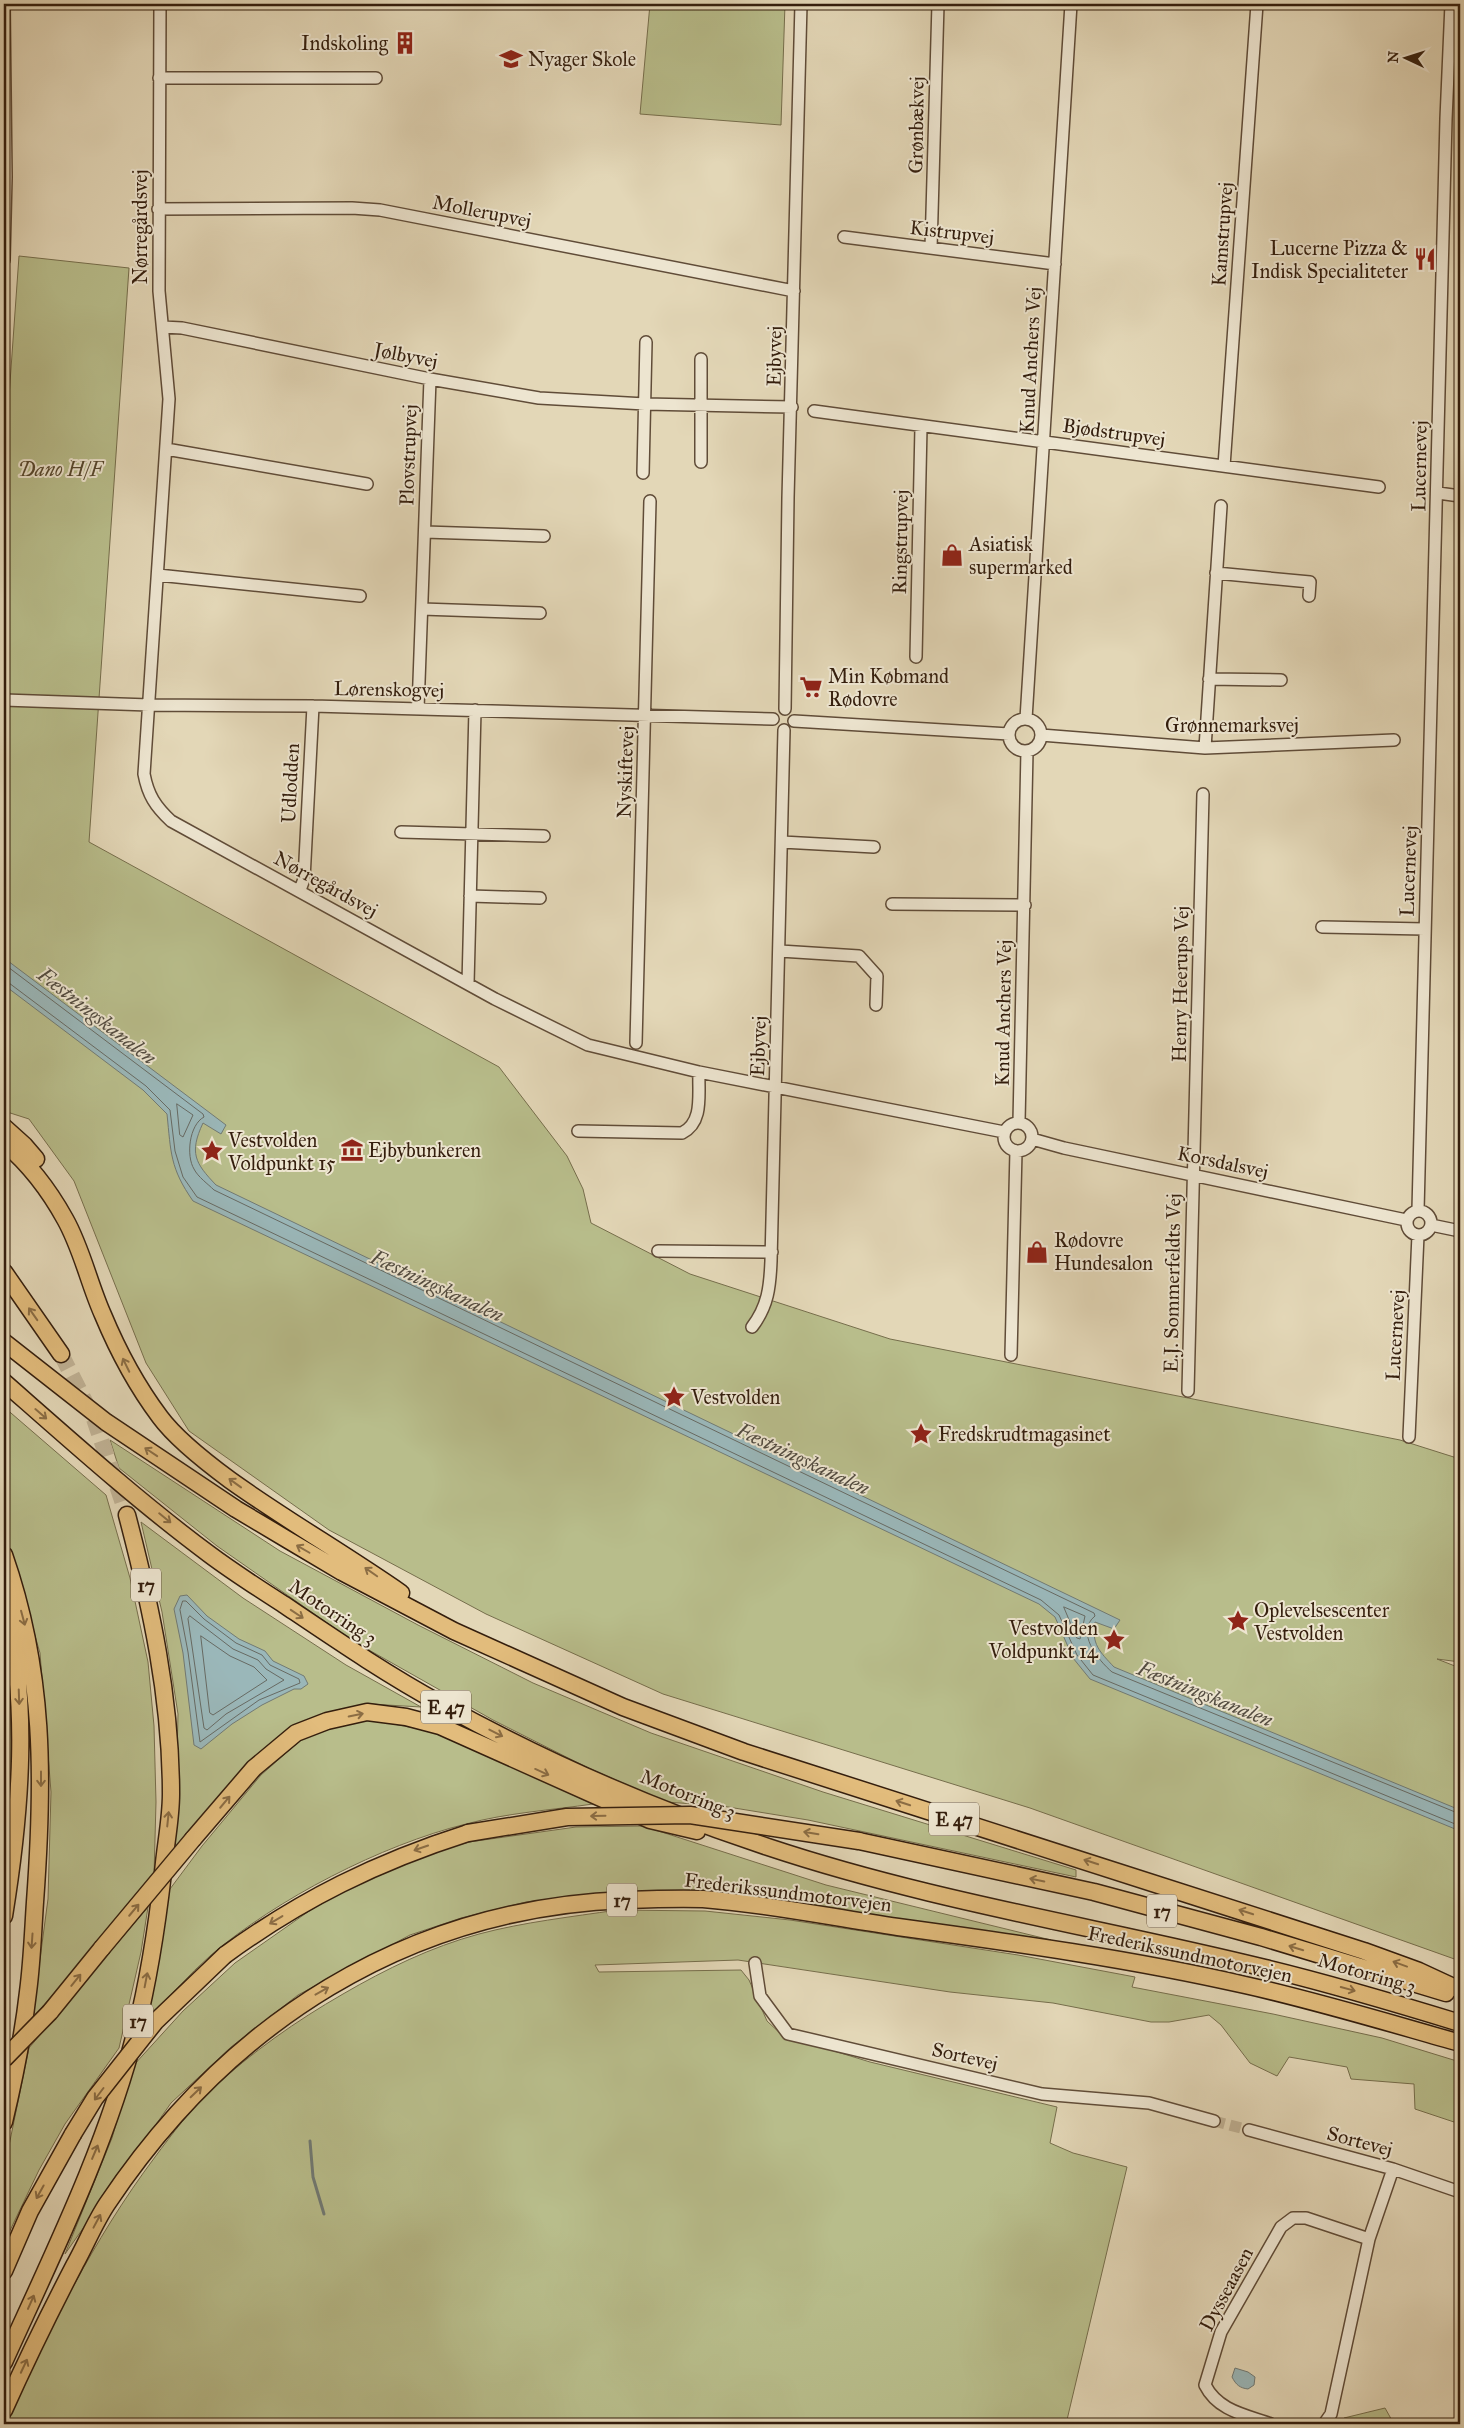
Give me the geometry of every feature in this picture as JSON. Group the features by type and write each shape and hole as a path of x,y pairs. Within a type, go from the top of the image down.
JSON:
{"highway":[{"path":"4,1127 24,1145 47,1173 65,1203 66,1220"},
{"path":"4,1143 16,1153 40,1181 66,1220 102,1314 129,1372 161,1419 206,1462 276,1513 365,1568 454,1631"},
{"path":"4,1272 61,1354"},
{"name":"E 47","path":"4,1342 106,1422 236,1509 342,1572 454,1631 623,1707 744,1752 1355,1948 1419,1971 1460,1990"},
{"name":"Motorring 3","path":"4,1382 81,1450 209,1554 356,1654 441,1704 562,1764 659,1807 770,1848 959,1901 1261,1967 1349,1989 1460,2023"},
{"name":"17","path":"4,2362 54,2252 104,2132 136,2030 157,1924 171,1795 168,1722 160,1656 146,1586 127,1515"},
{"path":"4,1554 13,1581 33,1664 42,1774 41,1827 28,1992 4,2122"},
{"path":"4,1597 18,1677 20,1753 15,1833 4,1916"},
{"path":"4,2058 50,2012 254,1768 296,1733 327,1721 367,1712 406,1717 440,1726 650,1820 770,1848"},
{"name":"Frederikssundmotorvejen","path":"4,2271 30,2211 95,2098 155,2022 225,1955 281,1916 371,1868 419,1849 468,1834 567,1817 690,1815 860,1841 1094,1892 1261,1937 1460,1997"},
{"name":"Frederikssundmotorvejen","path":"4,2410 42,2326 104,2208 143,2154 183,2104 243,2047 307,1999 358,1971 411,1946 486,1920 529,1909 605,1901 701,1899 773,1908 1092,1955 1246,1985 1460,2043"}],"street":[{"path":"4,4 6,177 4,260"},
{"name":"Nørregårdsvej","path":"160,4 159,290 169,399 144,774 147,792 156,806 171,821 300,890 468,984 588,1046 699,1072 775,1087"},
{"name":"Ejbyvej","path":"785,709 788,498 792,407 801,4"},
{"name":"Grønbækvej","path":"931,248 938,4"},
{"name":"Knud Anchers Vej","path":"1026,719 1071,4"},
{"name":"Kamstrupvej","path":"1224,466 1257,4"},
{"name":"Lucernevej","path":"1418,1210 1438,493 1446,119 1451,4"},
{"path":"160,78 376,78"},
{"name":"Mollerupvej","path":"158,209 352,208 380,210 794,291"},
{"name":"Kistrupvej","path":"844,237 1054,264"},
{"name":"Jølbyvej","path":"163,327 182,328 430,379 539,398 645,404 792,407"},
{"path":"643,473 646,342"},
{"path":"701,359 701,462"},
{"name":"Plovstrupvej","path":"418,709 430,379"},
{"name":"Bjødstrupvej","path":"814,411 921,427 1379,487"},
{"name":"Ringstrupvej","path":"916,657 921,427"},
{"path":"166,449 367,484"},
{"path":"1438,493 1460,496"},
{"name":"Nyskiftevej","path":"636,1044 650,501"},
{"path":"1205,748 1221,506"},
{"name":"Plovstrupvej","path":"424,532 544,536"},
{"path":"1216,573 1310,582 1309,596"},
{"path":"158,575 360,596"},
{"path":"422,609 540,613"},
{"path":"1209,679 1281,680"},
{"name":"Lørenskogvej","path":"4,700 149,705 312,706 645,714 773,719"},
{"name":"Udlodden","path":"300,890 304,879 312,706"},
{"path":"785,709 791,712 794,721 792,726 784,730 778,728 773,719 778,711 785,709"},
{"path":"468,984 475,710"},
{"path":"1026,719 1036,724 1041,735 1037,746 1027,751 1016,749 1009,740 1008,734 1014,723 1026,719"},
{"path":"794,721 1008,734"},
{"name":"Ejbyvej","path":"752,1326 761,1314 769,1294 772,1252 784,730"},
{"name":"Grønnemarksvej","path":"1041,735 1205,748 1394,740"},
{"name":"Knud Anchers Vej","path":"1019,1122 1027,751"},
{"name":"Henry Heerups Vej","path":"1194,1176 1203,794"},
{"path":"401,832 544,836"},
{"path":"782,842 874,847"},
{"path":"470,896 540,898"},
{"path":"892,904 1025,905"},
{"name":"Lucernevej","path":"1322,927 1425,929"},
{"path":"780,951 859,956 877,976 876,1005"},
{"path":"578,1131 682,1133 691,1129 698,1116 699,1072"},
{"path":"775,1087 1004,1132"},
{"path":"1019,1122 1029,1128 1032,1140 1026,1148 1016,1151 1007,1146 1004,1132 1010,1124 1019,1122"},
{"name":"Korsdalsvej","path":"1032,1140 1406,1220"},
{"path":"1011,1355 1016,1151"},
{"name":"E.J. Sommerfeldts Vej","path":"1188,1391 1194,1176"},
{"path":"1418,1210 1429,1216 1431,1225 1426,1232 1418,1235 1410,1232 1406,1220 1408,1215 1418,1210"},
{"path":"1431,1225 1460,1231"},
{"name":"Lucernevej","path":"1409,1437 1418,1235"},
{"path":"658,1251 772,1252"},
{"name":"Sortevej","path":"755,1963 760,1996 788,2034 1042,2094 1149,2103 1214,2121"},
{"name":"Sortevej","path":"1249,2130 1393,2169 1460,2192"},
{"path":"1324,2424 1331,2414 1369,2239 1393,2169"},
{"name":"Dysseaasen","path":"1271,2424 1225,2408 1212,2398 1205,2385 1221,2332 1281,2228 1293,2218 1306,2218 1369,2239"}],"green space":[{"path":"650,4 785,4 781,125 640,114"},
{"name":"Vestvolden","path":"19,256 129,268 89,842 499,1067 567,1156 583,1189 591,1223 690,1274 890,1339 1400,1440 1460,1459 1460,1662 1437,1659 1460,1668 1460,1961 1030,1808 663,1694 486,1614 329,1530 189,1431 146,1363 74,1181 29,1119 4,1111 4,467"},
{"path":"4,1407 106,1495 130,1578 148,1662 154,1726 156,1802 154,1875 32,2019 48,1899 51,1792 40,1653 4,1529"},
{"path":"110,1440 280,1551 418,1625 533,1683 651,1733 823,1792 1076,1870 1076,1877 808,1820 722,1806 666,1802 586,1767 493,1720 353,1641 217,1546 119,1468"},
{"path":"141,1522 243,1598 346,1665 421,1707 370,1704 333,1711 291,1727 175,1849 178,1714 162,1612"},
{"path":"4,1645 13,1725 13,1782 4,1862"},
{"path":"373,1720 435,1732 593,1804 513,1814 481,1820 433,1833 400,1845 331,1876 298,1894 237,1934 211,1955 146,2020 167,1893 202,1846 261,1775 302,1739 344,1724"},
{"path":"643,1826 826,1885 1051,1940 703,1892 604,1893 526,1902 461,1918 410,1935 298,1995 231,2047 171,2103 65,2254 112,2138 133,2066 183,2011 235,1963 312,1909 369,1877 422,1855 469,1842 576,1827"},
{"path":"148,1907 141,1952 119,2048 65,2124 39,2170 4,2243 4,2170 29,2048"},
{"path":"617,1910 705,1911 790,1920 1018,1955 1135,1977 1132,1987 1273,2014 1382,2038 1460,2062 1460,2124 1415,2109 1414,2084 1351,2079 1347,2067 1289,2057 1277,2076 1250,2063 1221,2025 1209,2015 1169,2022 1151,2022 1053,2003 950,1992 738,1960 595,1965 599,1972 741,1970 749,1980 767,2021 782,2035 870,2062 1057,2107 1050,2143 1073,2153 1127,2167 1066,2424 4,2424 73,2287 91,2254 132,2189 189,2113 212,2089 243,2062 291,2026 326,2004 376,1976 426,1952 461,1939 513,1926"},
{"path":"1385,2408 1394,2424 1340,2424 1344,2418"}],"water":[{"path":"4,958 226,1125 221,1134 203,1123 196,1142 195,1150 199,1164 216,1185 1120,1620 1114,1629 1095,1622 1094,1636 1098,1647 1114,1667 1460,1810 1460,1831 1090,1679 1073,1658 1055,1617 1039,1604 193,1201 180,1179 173,1160 167,1114 143,1090 4,985"},
{"path":"187,1595 207,1616 239,1639 265,1651 273,1661 304,1676 308,1684 301,1689 294,1689 262,1705 232,1724 201,1749 194,1745 183,1653 174,1609 180,1596"},
{"path":"1235,2368 1248,2372 1255,2377 1254,2385 1248,2389 1240,2387 1232,2377"}],"waterway":[{"path":"310,2141 313,2177 324,2214"}],"tunnel":[{"path":"61,1354 94,1419 127,1515"},
{"path":"1214,2121 1249,2130"}],"place":[{"name":"Indskoling","path":"405,43"},
{"name":"Nyager Skole","path":"511,59"},
{"name":"Lucerne Pizza & Indisk Specialiteter","path":"1425,259"},
{"name":"Asiatisk supermarked","path":"952,555"},
{"name":"Min Købmand Rødovre","path":"811,687"},
{"name":"Ejbybunkeren","path":"352,1150"},
{"name":"Vestvolden Voldpunkt 15","path":"212,1151"},
{"name":"Rødovre Hundesalon","path":"1037,1252"},
{"name":"Vestvolden","path":"674,1397"},
{"name":"Fredskrudtmagasinet","path":"921,1434"},
{"name":"Oplevelsescenter Vestvolden","path":"1238,1621"},
{"name":"Vestvolden Voldpunkt 14","path":"1114,1640"}],"park label":[{"name":"Dano H/F","path":"60,469"}],"water label":[{"name":"Fæstningskanalen","path":"97,1016"},
{"name":"Fæstningskanalen","path":"437,1286"},
{"name":"Fæstningskanalen","path":"803,1459"},
{"name":"Fæstningskanalen","path":"1205,1694"}]}
